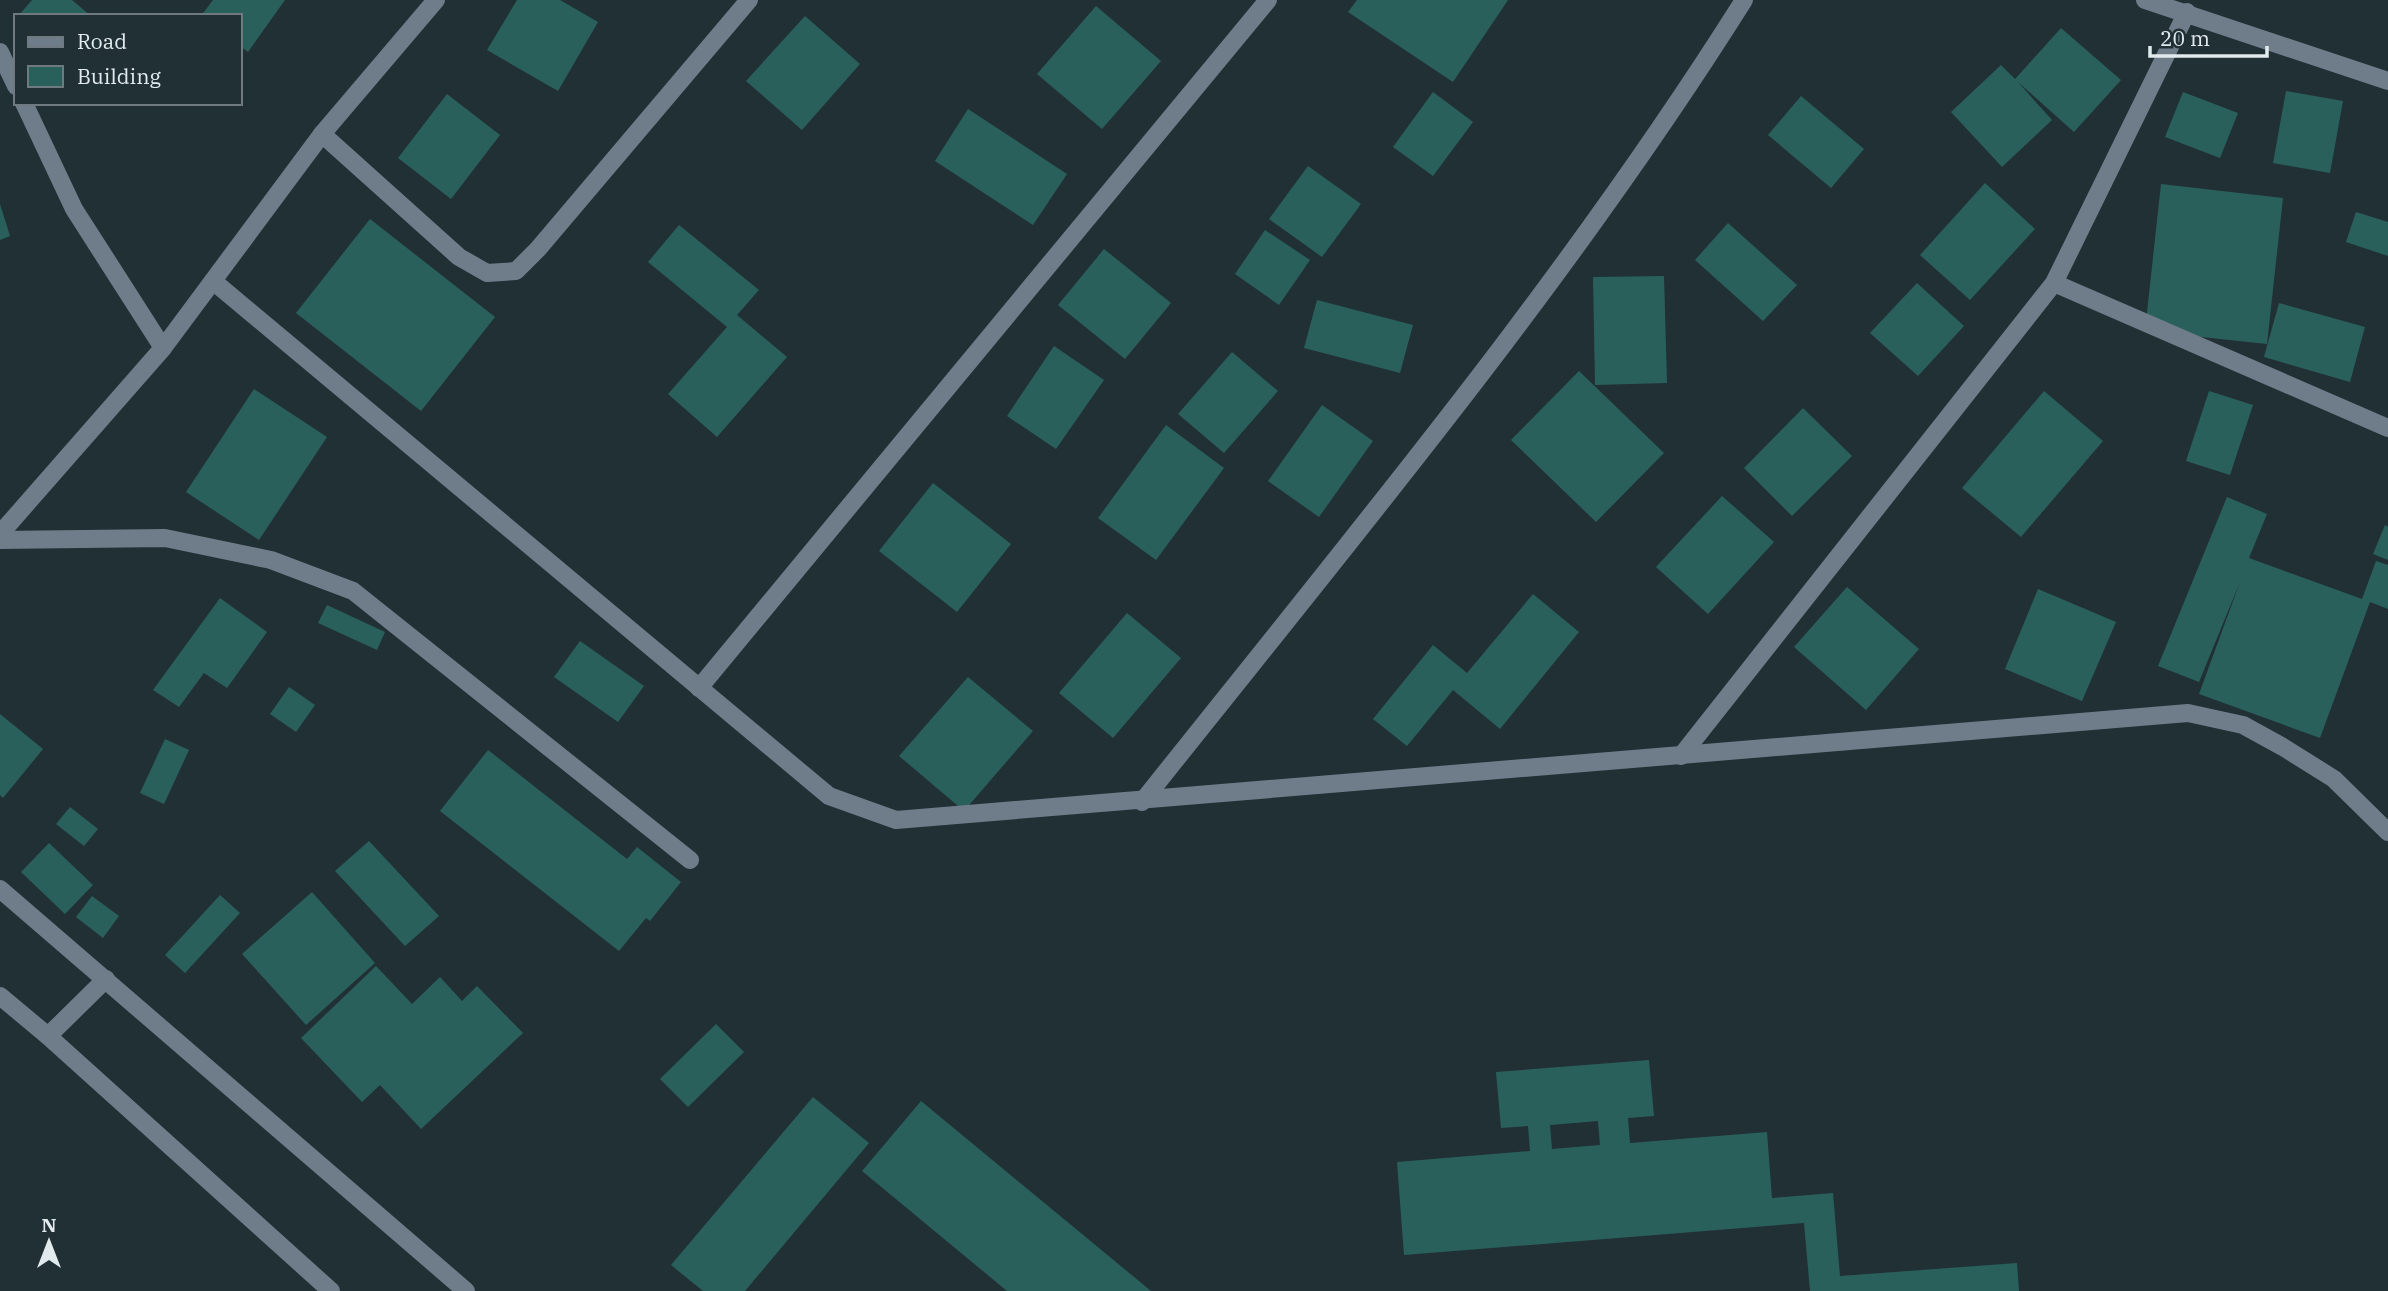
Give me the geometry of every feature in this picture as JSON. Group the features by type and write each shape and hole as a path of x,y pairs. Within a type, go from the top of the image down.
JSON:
{"street":[{"path":"0,534 163,348 322,134 436,0"},
{"path":"322,134 459,257 487,273 516,271 749,0"},
{"path":"699,688 1268,0"},
{"path":"1142,802 1498,354 1685,94 1744,0"},
{"path":"2146,0 2388,81"},
{"path":"1681,756 2054,283 2187,12"},
{"path":"0,52 14,82"},
{"path":"25,105 74,209 163,348"},
{"path":"213,281 829,796 896,820 1142,802 2188,713 2243,725 2283,747 2334,779 2388,832"},
{"path":"2054,283 2388,428"},
{"path":"0,540 165,538 271,560 353,591 690,860"},
{"path":"0,888 466,1291"},
{"path":"48,1036 106,979"},
{"path":"0,996 331,1291"}],"building":[{"path":"32,0 72,0 89,14 20,14"},
{"path":"213,0 285,0 248,52 242,48 242,14 202,14"},
{"path":"517,0 560,0 598,22 558,91 487,50"},
{"path":"1357,0 1508,0 1453,82 1348,12"},
{"path":"1096,6 1161,61 1102,129 1037,74"},
{"path":"805,16 860,64 802,130 746,81"},
{"path":"2061,28 2121,80 2074,132 2018,82 2052,120 2002,167 1951,112 2001,65 2015,79"},
{"path":"2286,91 2343,101 2330,173 2273,163"},
{"path":"1433,92 1473,122 1433,176 1393,147"},
{"path":"2183,92 2238,113 2220,158 2165,137"},
{"path":"447,94 500,135 451,199 398,158"},
{"path":"1801,96 1864,149 1831,188 1768,135"},
{"path":"968,109 1067,174 1033,225 935,161"},
{"path":"1308,166 1361,204 1322,257 1269,219"},
{"path":"1985,183 2035,229 1970,300 1920,255"},
{"path":"2161,184 2283,198 2267,344 2145,331"},
{"path":"0,204 10,236 0,240"},
{"path":"2356,212 2388,222 2388,256 2346,242"},
{"path":"370,219 495,317 421,411 296,313"},
{"path":"1728,223 1797,285 1763,321 1695,260"},
{"path":"679,225 759,290 737,315 787,357 717,437 668,394 727,327 648,262"},
{"path":"1265,230 1310,260 1279,305 1235,274"},
{"path":"1104,249 1171,303 1125,359 1058,305"},
{"path":"1664,276 1667,383 1595,385 1593,277"},
{"path":"1917,283 1964,326 1918,376 1870,333"},
{"path":"1317,300 1413,325 1400,373 1304,348"},
{"path":"2279,303 2365,327 2350,382 2264,357"},
{"path":"1054,346 1104,380 1056,449 1007,416"},
{"path":"1232,352 1278,391 1224,453 1178,414"},
{"path":"1579,371 1664,453 1596,522 1511,440"},
{"path":"254,389 327,437 259,540 186,492"},
{"path":"2044,391 2103,441 2021,537 1962,488"},
{"path":"2209,391 2253,405 2230,475 2186,461"},
{"path":"1322,405 1373,441 1319,517 1268,481"},
{"path":"1803,408 1852,456 1792,516 1744,468"},
{"path":"1166,425 1224,468 1156,560 1098,518"},
{"path":"933,483 1011,544 957,612 879,551"},
{"path":"1722,496 1774,542 1708,614 1656,567"},
{"path":"2227,497 2267,514 2249,558 2362,599 2376,561 2388,565 2388,609 2370,602 2320,738 2199,694 2240,582 2199,682 2158,666"},
{"path":"2385,525 2388,527 2388,560 2373,554"},
{"path":"1847,587 1919,649 1866,710 1794,647"},
{"path":"2038,589 2116,622 2082,701 2005,669"},
{"path":"1533,594 1579,632 1500,729 1453,690 1407,746 1373,719 1433,645 1467,673"},
{"path":"220,598 267,632 227,688 204,673 179,707 153,690"},
{"path":"327,605 385,632 377,650 318,623"},
{"path":"1127,613 1181,658 1113,738 1059,693"},
{"path":"580,641 644,686 618,722 554,677"},
{"path":"968,677 1033,731 964,811 899,756"},
{"path":"289,687 315,705 296,732 270,714"},
{"path":"0,714 43,749 3,798 0,795"},
{"path":"165,739 189,750 164,804 140,793"},
{"path":"488,750 627,859 637,847 681,882 650,921 646,918 619,951 440,811"},
{"path":"70,807 98,829 84,846 56,824"},
{"path":"369,841 439,916 405,946 335,871"},
{"path":"49,843 93,885 65,914 21,872"},
{"path":"312,892 375,963 306,1025 242,954"},
{"path":"220,895 240,913 185,973 165,955"},
{"path":"92,896 119,916 103,938 76,917"},
{"path":"376,966 412,1004 440,977 462,1001 477,986 523,1033 421,1129 380,1085 362,1102 301,1038"},
{"path":"716,1024 744,1052 688,1107 660,1079"},
{"path":"1649,1060 1654,1116 1628,1118 1630,1143 1767,1132 1772,1198 1833,1193 1840,1276 2017,1263 2019,1291 1810,1291 1804,1223 1404,1255 1397,1162 1530,1151 1528,1126 1501,1128 1496,1072","holes":["1598,1121 1600,1145 1552,1149 1550,1125"]},
{"path":"813,1097 869,1143 745,1291 703,1291 671,1265"},
{"path":"921,1101 1151,1291 1007,1291 862,1171"}]}
